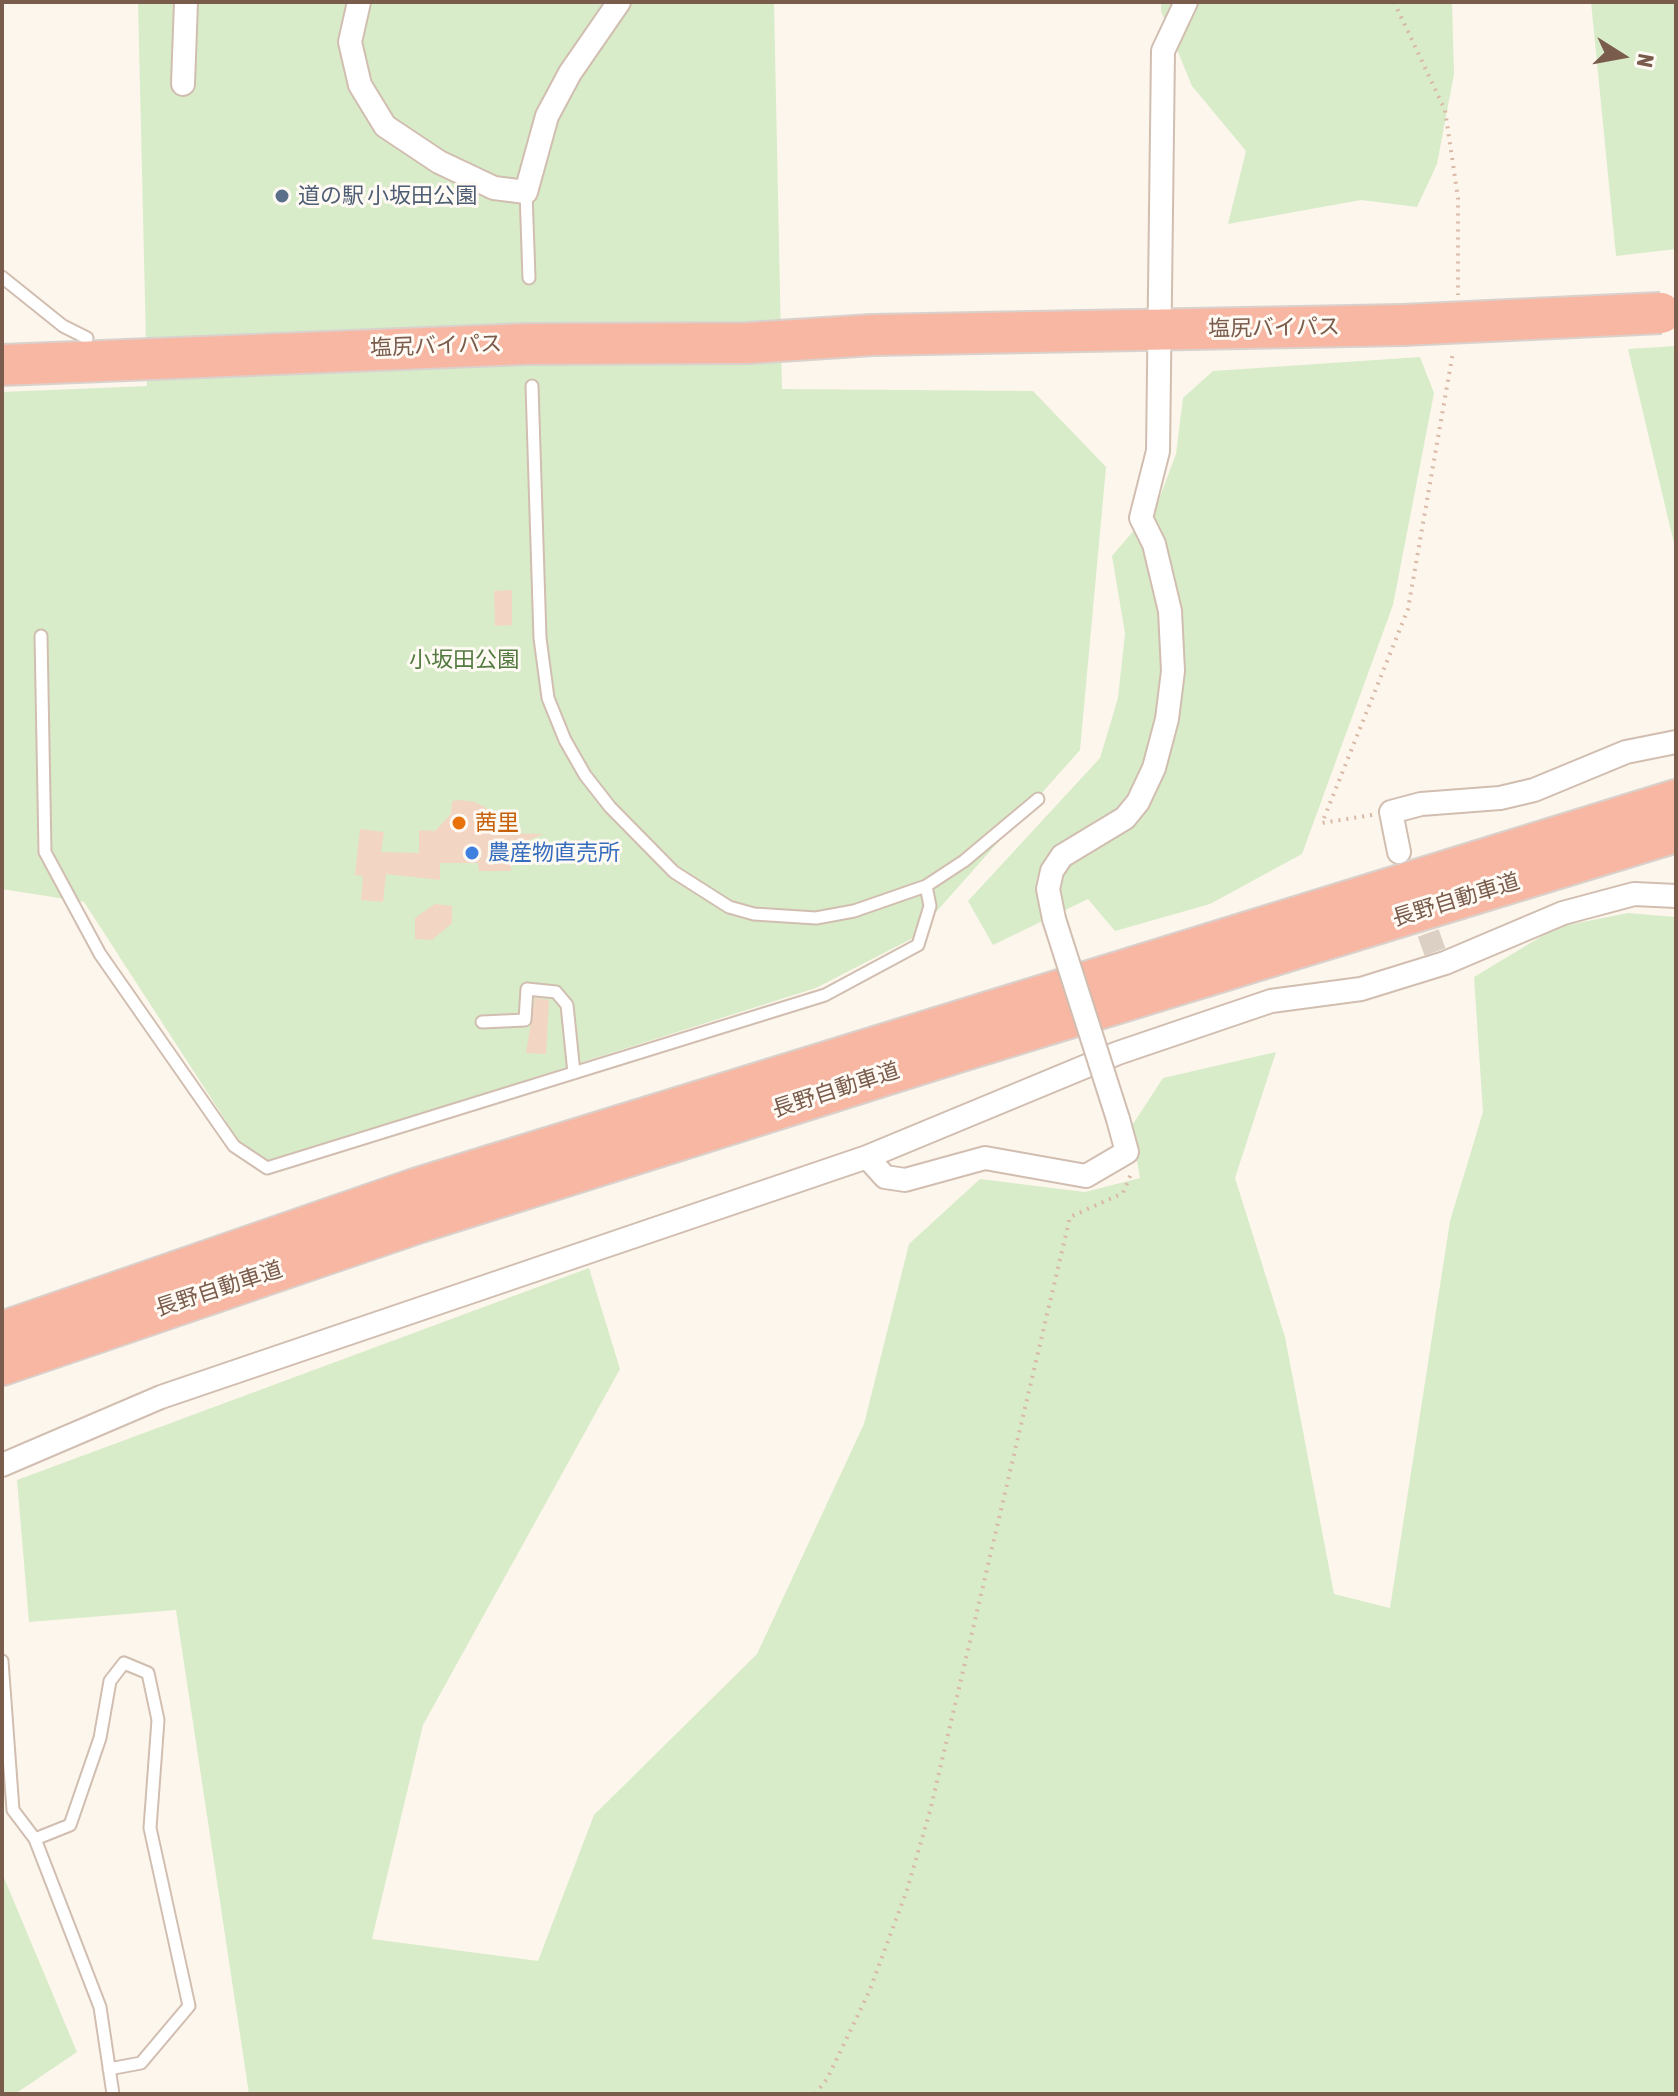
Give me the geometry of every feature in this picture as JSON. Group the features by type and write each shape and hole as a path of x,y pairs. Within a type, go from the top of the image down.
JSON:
{"highway":[{"name":"塩尻バイパス","path":"2,365 288,356 315,350 526,344 748,343 872,335 1403,325 1669,313"},
{"name":"塩尻バイパス","path":"2,342 772,323 872,335"},
{"name":"長野自動車道","path":"2,1332 418,1188 1676,800"},
{"name":"長野自動車道","path":"2,1365 84,1334 420,1222 943,1056 1676,832"}],"street":[{"path":"183,84 186,2"},
{"path":"359,2 350,42 360,85 385,126 439,162 480,182 494,188 526,192 547,116 570,73 619,2"},
{"path":"867,1157 885,1177 905,1180 985,1158 1086,1176 1127,1152 1054,919 1048,889 1052,871 1062,856 1125,818 1138,802 1154,768 1167,719 1173,671 1170,611 1154,544 1141,518 1158,451 1163,51 1186,2"},
{"path":"1399,852 1391,812 1421,804 1500,798 1534,790 1626,752 1676,742"},
{"path":"2,1465 161,1397 867,1157 1118,1053 1271,1001 1361,989 1563,913 1634,894 1676,896"}],"lane":[{"path":"526,192 529,278"},
{"path":"2,277 63,326 87,338"},
{"path":"532,386 540,638 548,698 565,740 610,807 674,872 729,907 754,914 816,918 854,911 926,886 964,861 1038,799"},
{"path":"41,636 45,852 100,954 234,1146 267,1168 825,995 918,945 930,906 926,886"},
{"path":"482,1022 525,1020 527,989 556,992 567,1005 574,1073"},
{"path":"2,1661 13,1810 35,1839 100,2007 113,2094"},
{"path":"35,1839 70,1825 100,1738 110,1681 124,1663 148,1673 158,1720 150,1828 189,2006 141,2063 109,2069"}],"path":[{"path":"1394,2 1445,110 1458,198 1457,302"},
{"path":"1391,812 1322,823 1408,609 1454,344"},
{"path":"815,2094 827,2079 869,1992 907,1890 930,1811 1070,1217 1123,1193 1131,1176 1127,1152"}],"green space":[{"name":"小坂田公園","path":"138,2 774,2 782,389 1033,391 1106,467 1080,750 913,938 816,988 255,1166 84,902 2,889 2,392 147,386"},
{"path":"1161,2 1452,2 1454,74 1437,164 1417,207 1361,200 1228,224 1246,151 1192,86 1161,11"},
{"path":"1591,2 1676,2 1676,249 1616,256"},
{"path":"1676,346 1676,552 1628,349"},
{"path":"1420,357 1434,393 1393,605 1302,854 1210,904 1115,931 1088,899 993,945 968,901 1100,758 1118,698 1125,633 1112,556 1158,502 1176,454 1183,398 1213,371"},
{"path":"1628,913 1676,917 1676,2094 249,2094 176,1610 29,1622 17,1480 589,1268 620,1369 423,1725 372,1939 538,1961 594,1815 757,1654 864,1424 909,1244 980,1179 1085,1192 1140,1178 1131,1127 1163,1078 1276,1052 1235,1178 1285,1337 1334,1594 1390,1608 1450,1221 1483,1112 1474,977 1557,927"},
{"path":"2,1873 77,2052 15,2094 2,2094"}],"building":[{"path":"512,590 512,625 495,626 494,591"},
{"path":"452,801 475,802 490,810 504,833 544,834 511,847 511,871 479,871 478,863 440,863 440,880 386,874 383,902 361,900 363,876 355,875 360,829 384,832 381,852 419,853 419,830 435,831 451,814"},
{"path":"435,904 452,906 452,923 432,940 415,939 415,918"},
{"path":"535,998 549,1000 546,1054 526,1053"}],"tunnel":[{"path":"1417,902 1435,952"}],"place":[{"name":"道の駅 小坂田公園","path":"282,196"},
{"name":"茜里","path":"459,823"},
{"name":"農産物直売所","path":"472,853"}]}
